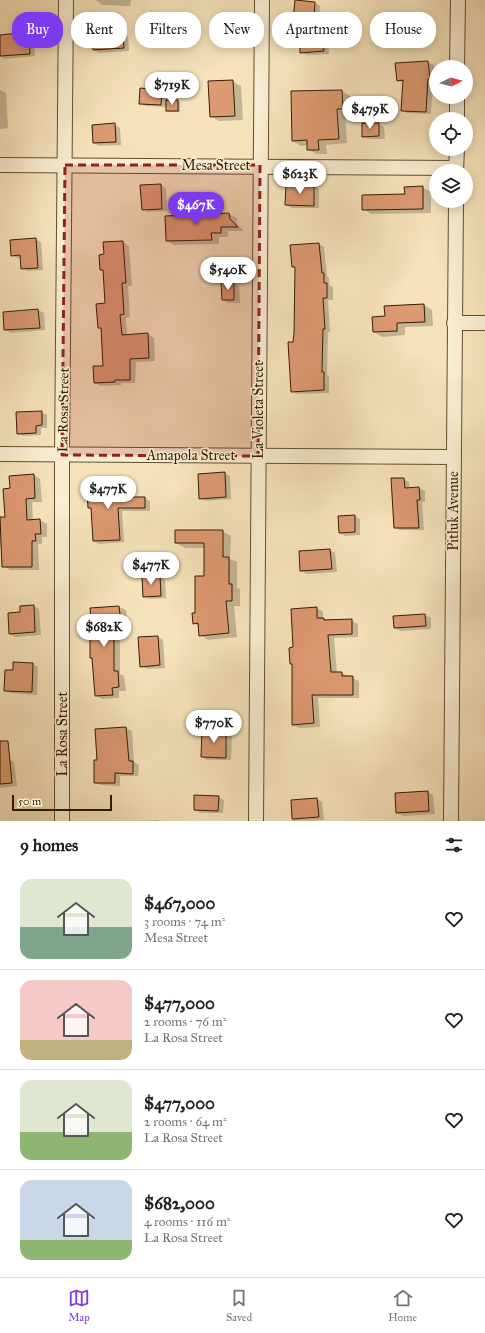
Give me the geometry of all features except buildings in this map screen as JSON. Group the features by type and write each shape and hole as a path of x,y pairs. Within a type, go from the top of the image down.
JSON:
{"street":[{"name":"La Rosa Street","path":"62,821 62,455 66,0"},
{"name":"La Violeta Street","path":"256,821 262,0"},
{"path":"457,60 458,0"},
{"name":"Mesa Street","path":"0,165 260,165 429,169"},
{"name":"Pitluk Avenue","path":"450,821 456,208"},
{"path":"454,323 485,323"},
{"name":"Amapola Street","path":"0,454 453,457"}],"highlighted area":[{"path":"65,165 260,165 258,456 62,455"}]}
